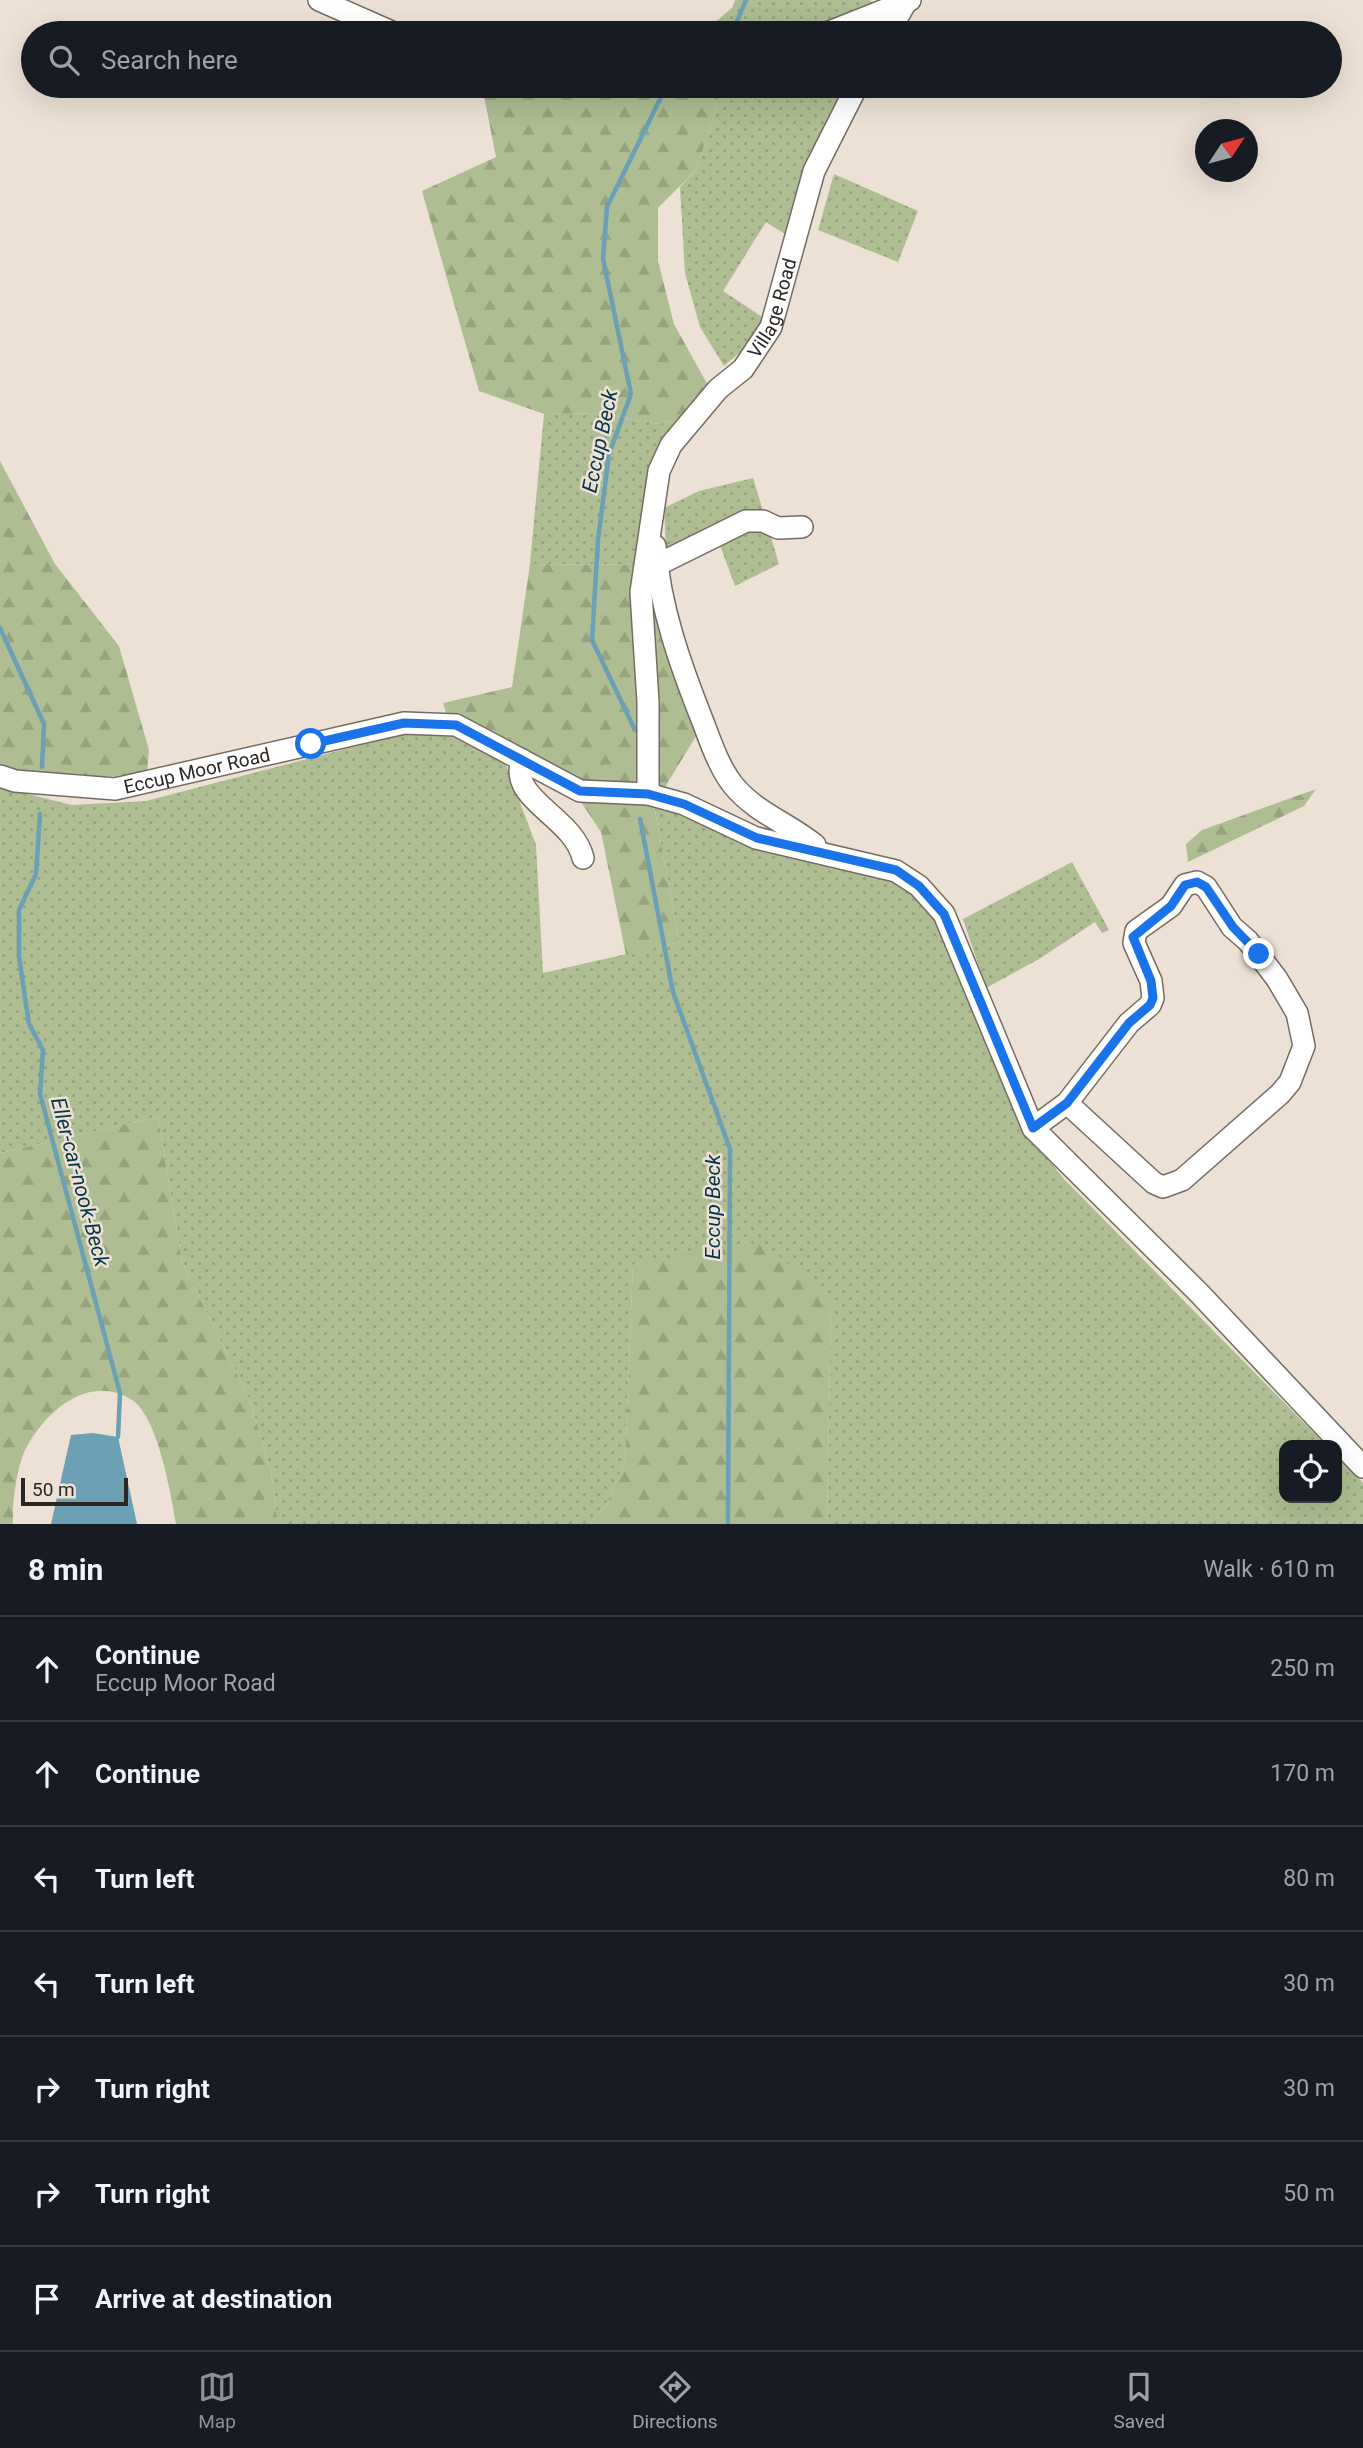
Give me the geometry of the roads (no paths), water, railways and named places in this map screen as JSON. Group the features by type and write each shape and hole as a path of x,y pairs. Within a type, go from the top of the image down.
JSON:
{"street":[{"path":"319,0 367,21"},
{"path":"858,21 907,2"},
{"path":"895,21 907,2"},
{"name":"Village Road","path":"652,509 659,471 671,445 718,389 743,369 771,327 814,171 851,98"},
{"path":"652,509 662,608 683,673 718,759 732,784 755,807 805,836 825,852"},
{"path":"648,794 648,702 641,592 652,509"},
{"path":"657,565 746,521 763,521 778,528 802,527"},
{"name":"Eccup Moor Road","path":"0,776 15,781 115,789 404,723 456,725 580,791 648,794 684,804 757,838 896,870 935,901 944,914 1033,1128"},
{"path":"522,760 519,771 521,783 539,805 572,833 583,859"},
{"path":"1067,1103 1154,1183 1163,1187 1173,1186 1196,1168 1290,1082 1304,1046 1297,1013 1259,954 1233,927 1206,887 1197,882 1185,885 1171,906 1136,931 1134,943 1151,981 1153,998 1129,1023 1067,1103 1033,1128 1199,1293 1363,1467"}],"water":[{"path":"93,1433 118,1437 137,1524 51,1524 71,1435"}],"waterway":[{"path":"737,21 746,0"},
{"name":"Eccup Beck","path":"635,730 592,640 598,540 609,454 631,394 603,259 607,207 661,98"},
{"name":"Eller-car-nook-Beck","path":"0,628 44,724 42,767"},
{"name":"Eller-car-nook-Beck","path":"40,814 36,874 19,910 19,957 29,1024 43,1050 40,1094 120,1393 118,1437"},
{"name":"Eccup Beck","path":"640,819 673,992 730,1149 728,1524"}]}
